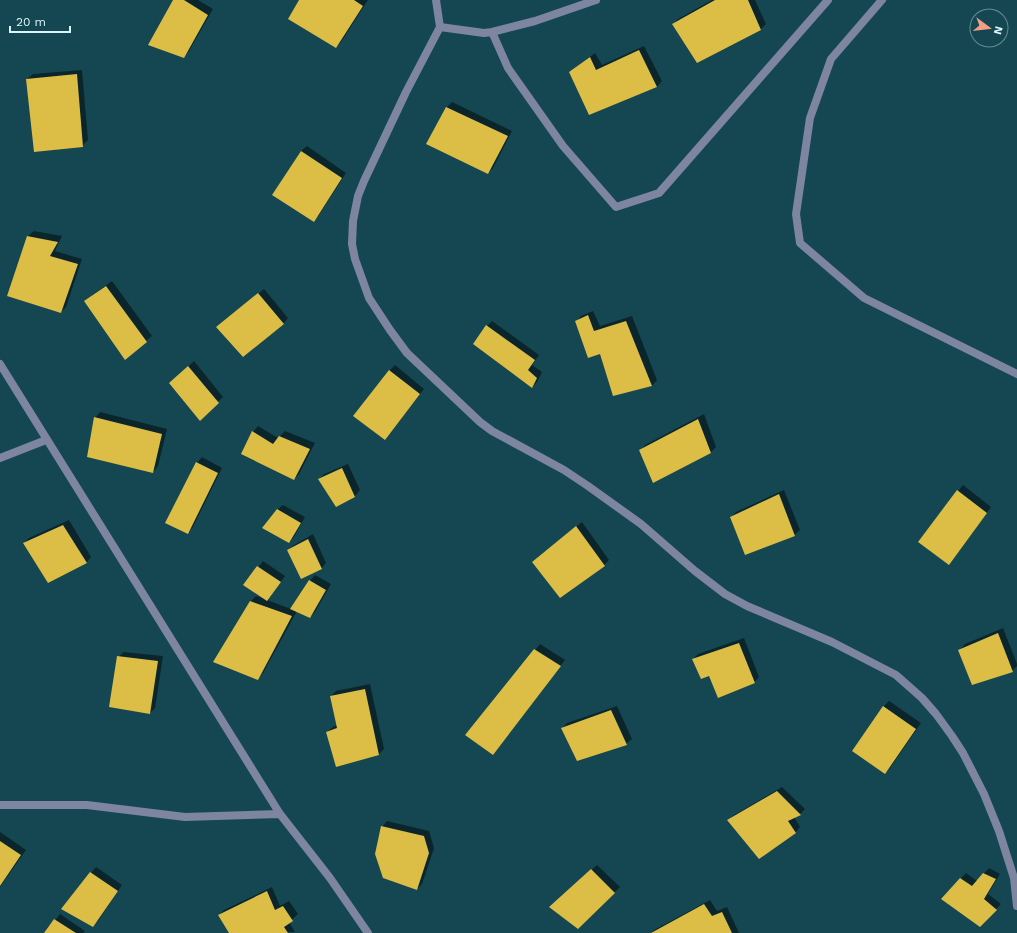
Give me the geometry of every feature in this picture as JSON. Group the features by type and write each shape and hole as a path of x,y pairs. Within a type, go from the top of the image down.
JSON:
{"street":[{"path":"436,0 440,27 406,92 358,196 353,221 352,244 355,259 369,298 407,353 480,422 492,431 564,470 588,486 641,524 695,571 725,594 747,606 832,642 896,675 922,698 936,714 963,753 984,794 999,831 1014,878 1017,906"},
{"path":"440,27 484,33 492,32 541,19 596,0"},
{"path":"492,32 508,68 559,140 616,207 659,193 828,0"},
{"path":"882,0 831,59 810,118 796,214 800,243 864,298 1017,374"},
{"path":"0,364 280,814 330,878 368,933"},
{"path":"0,458 46,440"},
{"path":"0,805 88,805 184,817 280,814"}],"building":[{"path":"173,0 184,0 208,15 184,58 148,45"},
{"path":"299,0 354,0 363,6 336,48 288,19"},
{"path":"715,0 748,0 761,30 697,63 672,24"},
{"path":"639,50 657,87 589,115 569,72 590,57 596,70"},
{"path":"77,74 83,147 34,152 26,79"},
{"path":"446,107 508,136 488,174 426,144"},
{"path":"301,151 342,178 314,222 272,195"},
{"path":"27,236 58,242 50,256 78,264 61,313 7,296"},
{"path":"106,286 147,342 125,360 84,301"},
{"path":"258,293 284,324 243,357 216,327"},
{"path":"588,315 594,331 626,321 652,386 613,396 600,354 588,358 575,321"},
{"path":"486,325 535,360 528,370 537,378 532,388 473,344"},
{"path":"188,366 219,403 200,421 169,383"},
{"path":"389,370 420,394 385,440 353,416"},
{"path":"94,417 162,434 153,473 87,457"},
{"path":"698,419 711,453 653,483 639,450"},
{"path":"252,431 273,444 279,436 310,449 294,480 241,454"},
{"path":"196,462 218,473 188,534 165,523"},
{"path":"342,468 355,497 336,507 318,479"},
{"path":"957,490 987,513 949,565 918,542"},
{"path":"779,494 795,536 745,555 730,517"},
{"path":"277,509 301,523 289,543 262,528"},
{"path":"63,525 87,563 48,583 23,543"},
{"path":"576,526 605,566 560,598 532,562"},
{"path":"308,539 322,569 301,579 287,550"},
{"path":"257,566 281,582 267,601 243,585"},
{"path":"309,580 326,590 310,618 290,609"},
{"path":"250,601 292,616 258,680 213,662"},
{"path":"998,633 1013,672 972,685 958,650"},
{"path":"739,643 755,683 718,698 709,676 701,679 692,659"},
{"path":"534,649 561,666 493,755 465,735"},
{"path":"117,656 158,661 150,714 109,707"},
{"path":"365,689 379,755 336,767 326,732 337,728 330,696"},
{"path":"883,706 916,729 885,774 852,751"},
{"path":"611,710 627,745 577,761 561,728"},
{"path":"777,791 801,815 788,821 796,833 759,859 727,820"},
{"path":"381,826 424,836 429,853 417,890 383,878 375,854"},
{"path":"0,841 21,855 0,886"},
{"path":"591,869 615,893 578,929 549,907"},
{"path":"90,872 118,891 93,927 61,909"},
{"path":"983,873 996,879 984,899 997,910 980,927 941,899 960,878 972,886"},
{"path":"267,891 275,910 283,906 293,921 284,927 288,933 229,933 218,915"},
{"path":"704,904 712,916 722,912 732,933 651,933"},
{"path":"54,919 76,933 44,933"}]}
